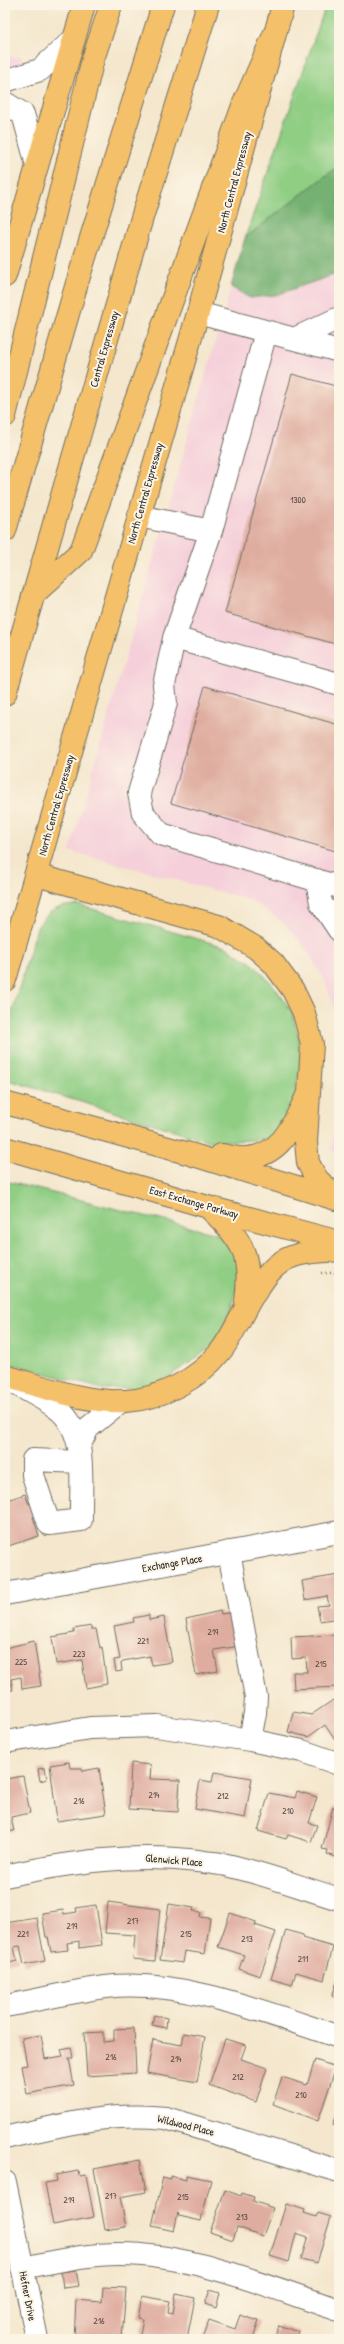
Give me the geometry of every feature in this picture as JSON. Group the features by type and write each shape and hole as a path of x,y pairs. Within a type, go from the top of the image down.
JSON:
{"main road":[{"path":"5,276 84,5"},
{"path":"5,416 93,59 111,5"},
{"path":"5,531 77,283 163,5"},
{"name":"Central Expressway","path":"5,694 141,221 208,5"},
{"name":"North Central Expressway","path":"5,980 198,313 283,5"},
{"path":"33,595 81,551 244,103 274,35"},
{"path":"36,874 219,926 256,948 277,969 293,990 304,1013 312,1044 306,1142 308,1163 317,1179 329,1190 339,1194"},
{"path":"190,1154 245,1159 264,1154 278,1146 288,1134 310,1090"},
{"path":"5,1103 190,1154 339,1200"},
{"name":"East Exchange Parkway","path":"5,1148 208,1207 339,1242"},
{"path":"208,1207 229,1228 238,1240 246,1258 249,1272 245,1309"},
{"path":"5,1377 81,1397 121,1401 156,1395 185,1382 206,1367 221,1352 261,1281 272,1269 284,1260 302,1254 339,1250"}],"street":[{"path":"5,81 40,70 74,39"},
{"path":"5,104 23,114 37,165"},
{"path":"198,313 339,351"},
{"path":"294,339 339,318"},
{"path":"266,332 211,531 174,638 164,685 166,703 139,793 143,813 161,834 339,886"},
{"path":"139,516 211,531"},
{"path":"174,638 339,684"},
{"path":"317,880 321,903 339,930"},
{"path":"5,1377 59,1410 75,1431 79,1454 88,1428 121,1401"},
{"name":"Exchange Place","path":"5,1594 339,1532"},
{"path":"229,1552 256,1697 255,1713 250,1740"},
{"path":"5,1742 90,1728 157,1726 250,1740 302,1752 339,1764"},
{"name":"Glenwick Place","path":"5,1876 63,1864 101,1859 134,1857 180,1859 230,1866 339,1899"},
{"path":"5,2006 107,1987 162,1987 208,1996 339,2037"},
{"name":"Wildwood Place","path":"5,2138 81,2120 112,2116 139,2115 166,2118 339,2171"},
{"name":"Hefner Drive","path":"5,2182 37,2339"},
{"path":"22,2268 89,2256 119,2254 160,2257 211,2269 339,2310"}],"shaded area":[{"path":"5,57 22,57 5,127"},
{"path":"339,273 339,1047 338,1020 324,978 305,948 284,923 250,900 70,851 231,287 250,298 276,294"},
{"path":"339,1072 339,1156 331,1149 337,1105"}],"green space":[{"path":"326,5 339,5 339,169 329,173 245,238"},
{"path":"339,169 339,273 276,295 250,298 231,287 245,238 329,173"},
{"path":"78,905 226,947 253,964 274,986 292,1012 299,1038 300,1067 292,1111 272,1139 213,1142 5,1079 5,1036 37,928 45,917 54,910 64,906"},
{"path":"5,1181 221,1235 230,1246 242,1267 230,1316 212,1346 169,1376 142,1388 102,1389 5,1362"}],"building":[{"path":"292,374 339,387 339,645 225,613"},
{"path":"205,686 339,725 339,852 171,803"},
{"path":"25,1494 29,1504 37,1501 42,1514 33,1517 39,1536 5,1547 5,1501"},
{"path":"339,1575 339,1618 320,1621 317,1606 329,1605 327,1596 305,1600 302,1581"},
{"path":"220,1611 221,1614 234,1612 240,1646 214,1650 218,1671 196,1675 186,1619"},
{"path":"149,1615 149,1620 164,1617 172,1662 152,1665 150,1656 123,1661 121,1663 122,1671 116,1672 114,1660 120,1659 114,1626 134,1622 133,1618"},
{"path":"91,1626 91,1629 96,1629 100,1648 102,1647 107,1684 86,1688 82,1660 56,1664 52,1637 74,1633 74,1629"},
{"path":"334,1635 338,1687 294,1689 293,1672 307,1672 306,1658 292,1659 291,1637"},
{"path":"34,1641 41,1686 22,1689 21,1677 11,1679 13,1690 5,1691 5,1648"},
{"path":"339,1696 339,1746 325,1725 308,1737 288,1732 293,1712 311,1715"},
{"path":"69,1762 70,1768 82,1768 83,1771 99,1768 106,1814 57,1821 50,1765"},
{"path":"131,1763 151,1765 150,1779 180,1780 178,1812 129,1809"},
{"path":"45,1768 47,1779 40,1781 38,1769"},
{"path":"214,1772 252,1778 245,1818 195,1809 200,1780 212,1782"},
{"path":"23,1776 30,1813 11,1817 14,1831 5,1832 5,1779"},
{"path":"297,1791 317,1797 309,1823 317,1825 311,1842 288,1835 286,1839 258,1831 269,1793 295,1798"},
{"path":"333,1807 339,1808 339,1858 327,1854 328,1850 322,1849"},
{"path":"108,1902 160,1909 155,1961 133,1959 135,1935 105,1933"},
{"path":"169,1904 194,1908 193,1911 201,1912 200,1917 210,1918 205,1954 185,1951 183,1963 160,1960"},
{"path":"96,1905 102,1945 79,1948 79,1941 67,1943 68,1950 51,1952 48,1937 46,1937 42,1913 63,1910 64,1914 77,1912 76,1908"},
{"path":"230,1913 256,1922 255,1925 276,1932 260,1976 239,1969 244,1955 218,1947"},
{"path":"37,1918 45,1961 24,1965 20,1946 14,1947 17,1961 5,1964 5,1923"},
{"path":"286,1930 303,1935 302,1938 333,1947 324,1980 296,1972 292,1985 271,1979"},
{"path":"339,1976 339,1999 332,1996"},
{"path":"154,2015 167,2018 166,2028 152,2025"},
{"path":"134,2028 136,2073 87,2076 84,2033 103,2032 103,2042 114,2041 114,2029"},
{"path":"184,2033 205,2037 197,2082 147,2073 153,2040 182,2045"},
{"path":"41,2035 45,2059 63,2056 61,2049 71,2047 73,2058 69,2058 74,2085 27,2094 22,2066 27,2065 22,2038"},
{"path":"225,2039 246,2045 241,2059 267,2068 256,2102 209,2085"},
{"path":"315,2060 336,2067 318,2121 273,2104 282,2077 307,2085"},
{"path":"339,2108 339,2127 333,2125"},
{"path":"140,2160 146,2192 120,2197 126,2227 105,2230 94,2169"},
{"path":"79,2171 80,2176 86,2175 94,2217 53,2225 45,2183 57,2181 56,2175"},
{"path":"186,2175 211,2180 201,2221 179,2216 178,2213 174,2231 152,2226 163,2177 171,2179 171,2176 186,2180"},
{"path":"225,2190 241,2196 242,2193 254,2197 253,2201 273,2208 263,2236 237,2227 233,2240 210,2232"},
{"path":"286,2204 305,2210 304,2213 316,2217 318,2213 331,2217 317,2263 301,2259 308,2237 296,2233 289,2262 270,2256"},
{"path":"76,2270 79,2286 63,2288 61,2272"},
{"path":"103,2287 126,2288 122,2339 74,2339 76,2300 102,2302"},
{"path":"210,2290 220,2293 216,2308 205,2304"},
{"path":"176,2294 195,2298 187,2339 139,2339 143,2319 138,2318 142,2296 170,2301 168,2313 173,2314"},
{"path":"240,2315 259,2321 253,2339 202,2339 209,2320 235,2329"},
{"path":"279,2325 299,2332 297,2339 274,2339"}]}
